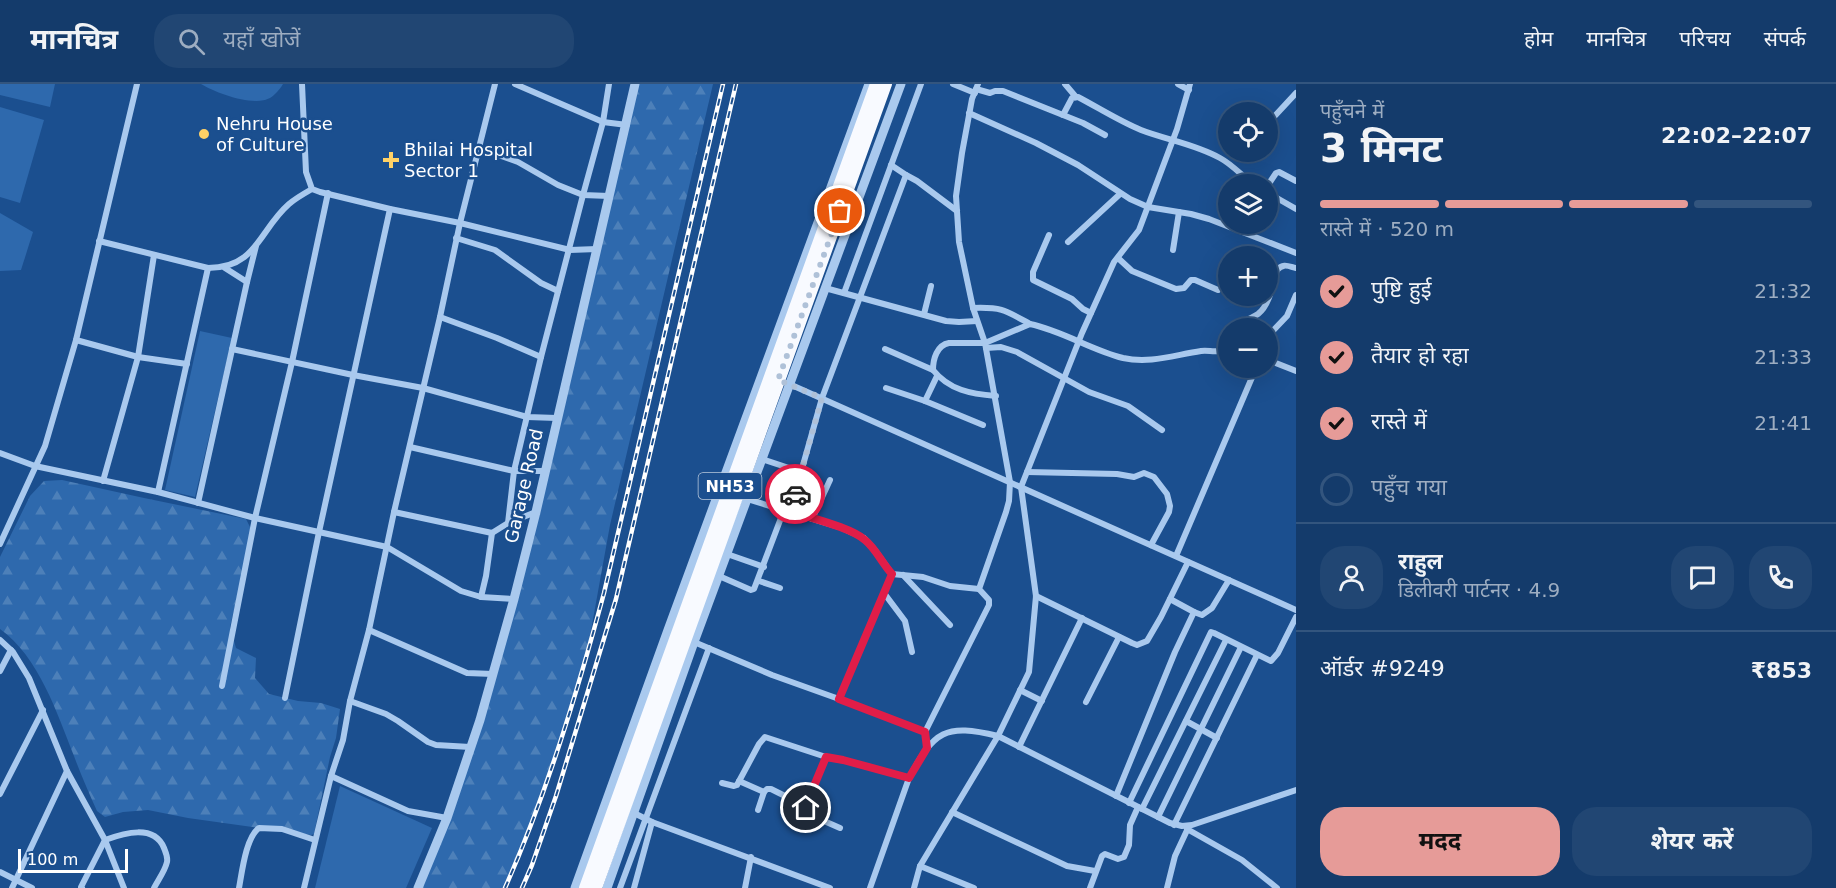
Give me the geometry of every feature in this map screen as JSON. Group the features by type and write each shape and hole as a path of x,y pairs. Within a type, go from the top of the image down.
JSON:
{"highway":[{"name":"NH53","path":"585,888 876,84"},
{"name":"NH53","path":"596,888 672,690 778,380 886,84"}],"street":[{"path":"0,544 45,446 76,340 136,84"},
{"path":"302,84 306,172 312,189"},
{"path":"304,888 331,776 343,740 456,238 495,84"},
{"path":"515,84 603,122 627,125"},
{"path":"508,523 514,471 541,357 603,122 609,84"},
{"name":"Garage Road","path":"418,888 447,818 493,674 514,599 635,84"},
{"path":"575,888 869,84"},
{"path":"607,888 634,813 672,690 694,642 719,576 901,84"},
{"path":"844,293 921,84"},
{"path":"952,84 990,93 1003,91 1083,123 1105,135"},
{"path":"1065,84 1076,97 1128,124 1220,158 1241,174"},
{"path":"914,888 920,866 998,736 1030,666 1036,597 1021,487 1079,340 1114,262 1139,230 1148,207 1190,87 1178,84"},
{"path":"976,88 969,113 956,196 959,242 973,308 986,346 1010,482 1006,512 979,590"},
{"path":"1278,112 1296,93"},
{"path":"1063,115 1072,98 1076,97"},
{"path":"969,113 1078,165 1120,194 1148,207 1191,214 1224,224 1296,253"},
{"path":"479,148 518,162 558,185 583,195 609,196"},
{"path":"891,165 917,181 957,212"},
{"path":"1275,174 1279,172 1296,181"},
{"path":"719,576 751,590 759,580 801,472 822,398 906,175"},
{"path":"312,189 570,250 597,249"},
{"path":"225,268 238,261 256,246 289,204 312,189"},
{"path":"222,686 255,518 292,362 328,193"},
{"path":"1068,242 1120,194"},
{"path":"1278,199 1296,209"},
{"path":"285,698 390,209"},
{"path":"1173,250 1179,212"},
{"path":"1049,235 1033,272 1033,280 1072,299 1091,313"},
{"path":"456,238 495,250 548,287 558,291"},
{"path":"99,241 208,267 225,268 247,282"},
{"path":"198,503 256,246"},
{"path":"104,481 138,357 154,255"},
{"path":"1118,258 1132,270 1176,289 1184,288 1191,280 1195,280 1218,290"},
{"path":"1248,318 1258,314 1265,306 1280,266 1296,268"},
{"path":"158,492 208,267"},
{"path":"924,314 931,286"},
{"path":"825,288 952,322 977,321"},
{"path":"1278,325 1287,316 1296,295"},
{"path":"973,308 1001,309 1030,324 1079,340 1122,358 1154,360 1202,351 1218,351"},
{"path":"440,317 541,357"},
{"path":"986,346 1030,324"},
{"path":"76,340 138,357 187,364"},
{"path":"925,401 935,373 933,364 939,347 943,344 1009,348 1089,392 1128,406 1162,430"},
{"path":"232,349 423,388 527,417 557,418"},
{"path":"885,349 935,373 960,390 996,396"},
{"path":"1278,364 1296,371"},
{"path":"1176,556 1252,378"},
{"path":"778,380 1296,610"},
{"path":"886,388 925,401 982,425"},
{"path":"410,447 514,471 545,471"},
{"path":"0,453 35,466 158,492 255,518 387,547 461,591 480,597 514,599"},
{"path":"762,459 801,472"},
{"path":"1027,472 1117,474 1134,477 1144,473 1150,475 1167,494 1170,506 1151,545"},
{"path":"812,519 830,480"},
{"path":"747,499 842,528 864,538 892,574 923,577 950,586 979,590 989,600 989,605 925,732 927,748"},
{"path":"394,512 492,533 508,523 536,512"},
{"path":"480,597 486,576 492,533"},
{"path":"727,554 764,567"},
{"path":"1036,597 1137,645 1143,644 1147,641 1188,562"},
{"path":"839,699 892,574"},
{"path":"903,575 950,625"},
{"path":"759,580 780,588"},
{"path":"1170,599 1202,615 1212,608 1229,580"},
{"path":"884,593 905,621 912,652"},
{"path":"1116,796 1175,652 1194,612"},
{"path":"1129,803 1211,632 1271,661 1296,617"},
{"path":"1019,747 1082,618"},
{"path":"369,630 467,673 493,674"},
{"path":"1086,702 1119,637"},
{"path":"0,640 10,650 29,678 67,771 105,840 124,888"},
{"path":"1090,888 1102,856 1105,854 1118,859 1124,857 1129,845 1130,825 1226,640"},
{"path":"694,642 772,675 925,732"},
{"path":"1158,817 1241,647"},
{"path":"620,888 649,820 709,648"},
{"path":"0,671 10,650"},
{"path":"1174,825 1257,655"},
{"path":"1020,690 1042,701"},
{"path":"350,701 386,714 428,742 436,745 470,747"},
{"path":"0,794 43,710"},
{"path":"1186,720 1216,738"},
{"path":"870,888 909,778 927,748 944,733 953,730 998,736 1174,825 1188,827 1242,860 1277,888"},
{"path":"722,783 734,786 739,782 765,737 826,757 909,778"},
{"path":"802,803 809,798 826,757"},
{"path":"12,888 67,771"},
{"path":"331,776 408,811 447,818"},
{"path":"739,782 764,792"},
{"path":"758,810 764,792 771,789 802,803 814,817 840,828"},
{"path":"1167,888 1171,866 1188,827 1296,790"},
{"path":"952,812 1066,866 1095,871"},
{"path":"634,813 830,888"},
{"path":"634,888 649,820"},
{"path":"239,888 250,839 255,830 259,828 282,829 315,840"},
{"path":"81,888 105,840 119,835 143,832 154,835 161,841 167,855 167,863 154,888"},
{"path":"745,888 751,857"},
{"path":"920,866 974,888"},
{"path":"0,872 32,888"}],"green space":[{"path":"0,84 55,84 50,107 0,95"},
{"path":"201,84 283,84 270,98 254,101 225,95"},
{"path":"635,84 713,84 610,525 584,669 519,857 505,888 418,888 493,674"},
{"path":"0,107 44,120 20,203 0,197"},
{"path":"0,213 33,232 21,270 0,271"},
{"path":"200,331 232,338 195,497 165,490"},
{"path":"62,480 246,519 252,531 230,627 236,648 256,658 255,678 269,694 298,701 321,703 340,709 336,738 314,834 188,818 148,810 123,812 105,817 97,811 53,704 36,670 14,641 0,629 0,557 30,496 44,481"},
{"path":"340,786 432,828 406,888 315,888"}],"railway":[{"path":"505,888 560,742 604,593 723,84"},
{"path":"522,888 556,796 616,599 736,84"}],"way so far":[{"path":"795,494 822,398 778,380 840,211"}],"place":[{"name":"Nehru House of Culture","path":"204,134"},
{"name":"Bhilai Hospital Sector 1","path":"391,160"}],"route":[{"path":"795,494 790,511 842,528 864,538 892,574 839,699 925,732 927,748 909,778 826,757 809,798 802,803 806,808"}]}
